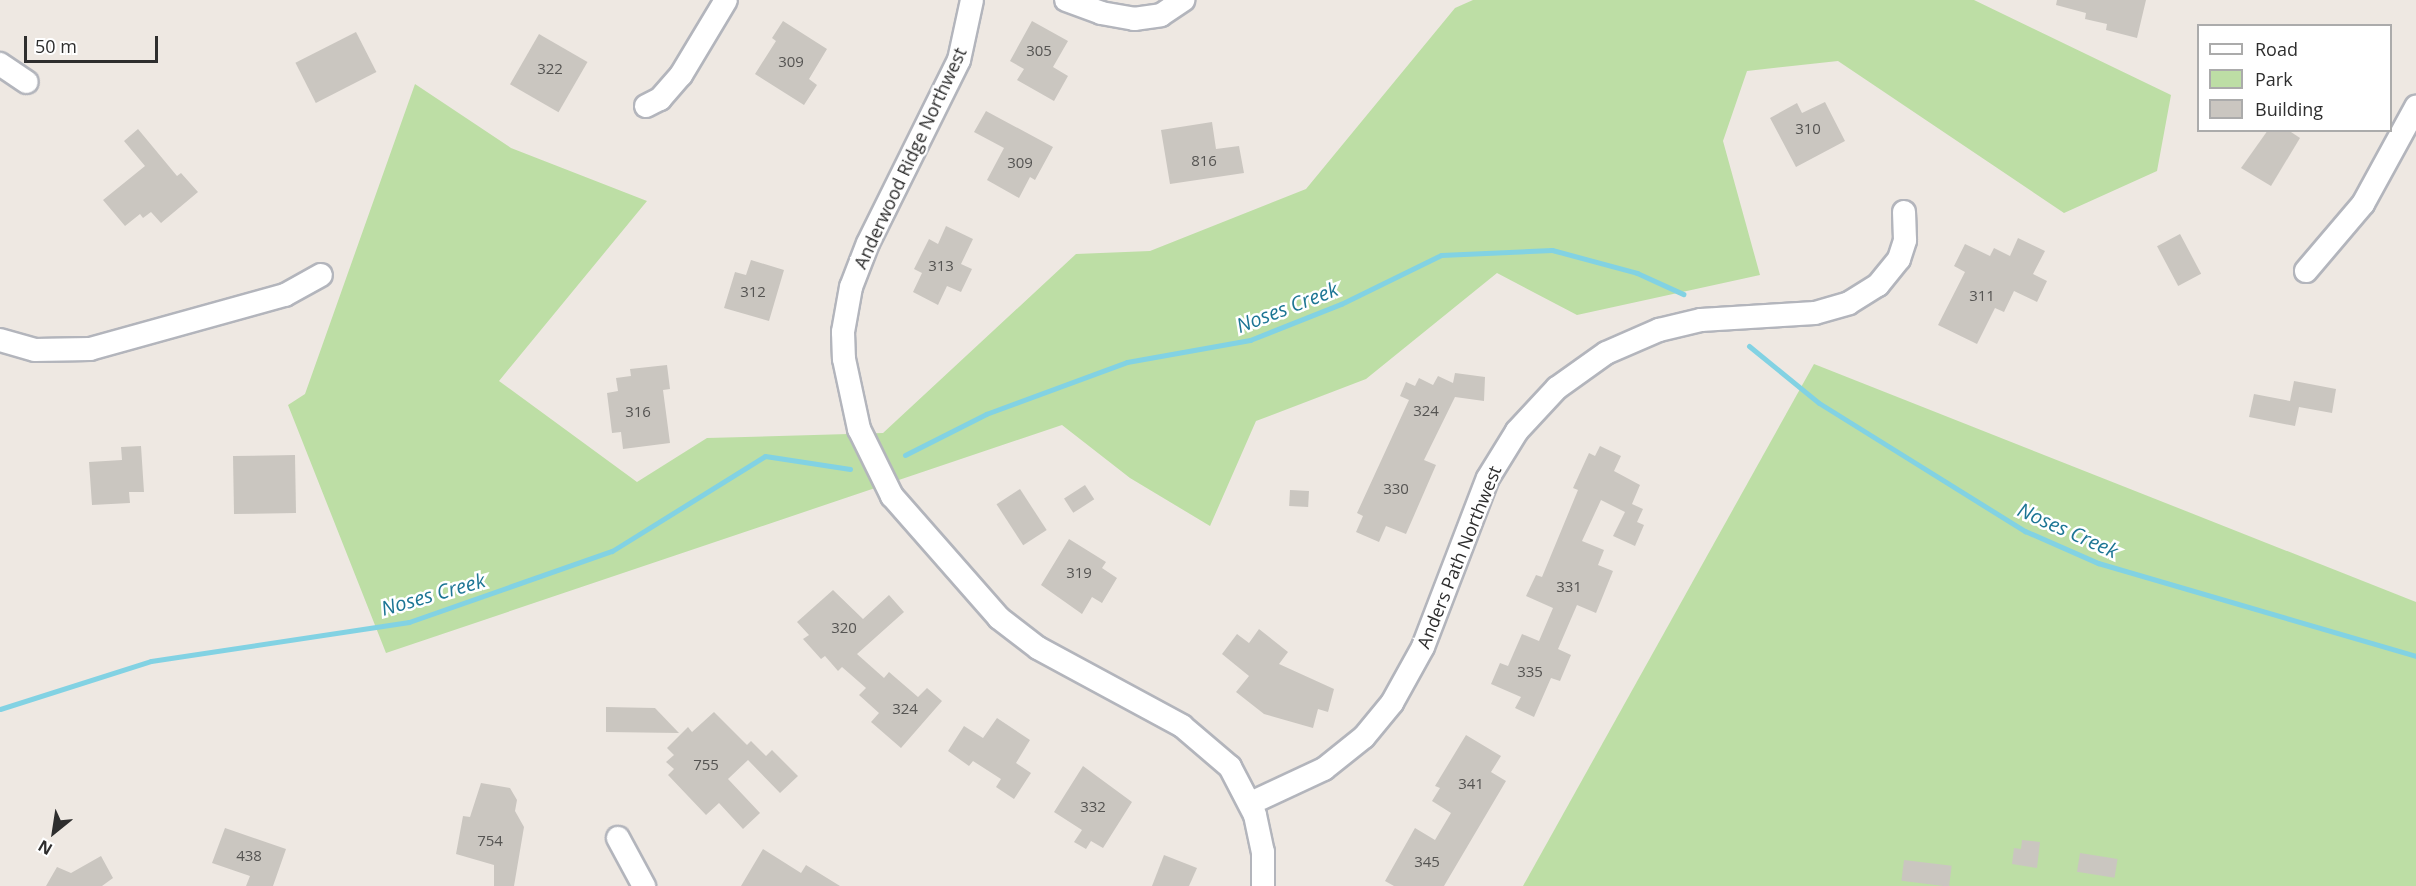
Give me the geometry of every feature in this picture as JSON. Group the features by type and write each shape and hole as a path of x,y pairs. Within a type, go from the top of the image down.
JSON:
{"street":[{"path":"646,106 660,99 676,81 726,0"},
{"name":"Anderwood Ridge Northwest","path":"972,0 958,60 865,248 851,287 844,359 859,429 892,496 989,609 1038,648 1171,719 1202,740 1239,778 1251,803 1263,852 1263,886"},
{"path":"1066,0 1101,13 1134,19 1161,15 1183,0"},
{"path":"0,64 27,82"},
{"path":"2306,271 2363,204 2416,107"},
{"name":"Anders Path Northwest","path":"1251,803 1324,769 1364,737 1392,704 1423,647 1488,478 1516,431 1557,388 1620,345 1659,330 1701,320 1815,313 1849,303 1878,285 1899,259 1905,240 1904,212"},
{"path":"0,340 35,350 90,349 285,295 321,275"},
{"path":"618,838 644,886"}],"green space":[{"path":"1473,0 1974,0 2171,95 2157,171 2064,213 1838,61 1747,71 1723,141 1760,275 1577,315 1497,273 1366,379 1256,421 1210,526 1130,478 1062,425 386,653 288,405 305,394 415,84 511,148 647,201 499,381 637,482 707,438 883,433 1076,254 1150,251 1306,189 1455,8"},
{"path":"1814,364 2416,602 2416,886 1523,886"}],"building":[{"path":"2057,0 2146,0 2137,38 2106,30 2107,24 2085,19 2086,13 2056,5"},
{"path":"783,21 827,49 809,79 817,85 804,105 755,74 776,41 772,38"},
{"path":"1032,21 1068,41 1053,67 1068,76 1054,101 1017,80 1024,69 1010,61"},
{"path":"356,32 376,72 316,103 295,63"},
{"path":"539,34 587,62 558,112 510,84"},
{"path":"1825,102 1845,141 1796,167 1770,118 1797,103 1802,113"},
{"path":"986,111 1053,147 1035,180 1030,177 1019,198 987,180 1004,148 974,132"},
{"path":"1212,122 1216,149 1239,146 1244,173 1170,184 1161,130"},
{"path":"138,129 177,176 181,173 198,192 161,223 151,212 143,218 140,214 125,226 103,200 145,166 124,141"},
{"path":"2267,132 2291,132 2300,138 2271,186 2241,168"},
{"path":"946,226 973,239 961,264 972,269 961,292 947,286 938,305 913,292 922,273 914,269 929,239 938,244"},
{"path":"2180,234 2201,274 2178,286 2157,246"},
{"path":"2018,238 2045,251 2033,274 2047,281 2037,302 2014,291 2004,312 1995,308 1977,344 1938,325 1965,272 1954,266 1965,244 1990,256 1994,248 2010,256"},
{"path":"751,260 784,270 769,321 724,308 735,272 746,275"},
{"path":"667,365 670,389 663,390 670,443 623,449 621,432 612,433 607,393 618,391 616,378 631,376 630,369"},
{"path":"1455,373 1485,377 1484,401 1455,397 1424,460 1436,465 1406,534 1386,526 1379,542 1356,532 1363,516 1357,513 1409,400 1400,396 1406,382 1415,386 1419,378 1433,385 1438,376 1453,383"},
{"path":"2294,381 2336,389 2332,413 2299,407 2295,426 2249,417 2254,394 2290,401"},
{"path":"141,446 144,492 129,492 130,503 92,505 89,462 122,460 121,447"},
{"path":"1600,446 1621,456 1614,471 1640,485 1632,504 1643,509 1637,522 1644,525 1635,546 1613,536 1625,512 1601,500 1582,541 1604,550 1598,565 1613,571 1596,613 1577,605 1558,649 1571,655 1560,681 1551,678 1534,717 1515,708 1521,697 1491,684 1500,663 1508,666 1522,634 1539,641 1553,608 1526,596 1536,575 1542,577 1578,490 1573,488 1589,453 1595,456"},
{"path":"295,455 296,513 234,514 233,456"},
{"path":"1085,485 1094,499 1073,513 1064,499"},
{"path":"1020,489 1047,530 1023,545 997,504"},
{"path":"1290,490 1309,491 1308,507 1289,506"},
{"path":"1069,539 1106,562 1102,568 1117,578 1102,603 1092,597 1082,614 1041,585"},
{"path":"833,590 863,619 889,595 904,612 857,654 884,678 889,672 918,697 927,688 942,701 901,748 871,722 879,713 859,695 866,688 842,667 838,671 825,656 821,659 803,639 809,635 797,622"},
{"path":"1259,629 1288,652 1279,664 1334,689 1328,712 1318,709 1313,728 1264,714 1236,692 1249,676 1222,654 1237,634 1249,643"},
{"path":"606,707 655,708 679,733 606,732"},
{"path":"714,712 747,745 751,741 766,756 772,750 798,776 780,793 748,760 728,779 760,813 743,829 719,803 706,815 668,775 674,769 666,762 674,755 667,748 688,727 692,732"},
{"path":"997,718 1030,740 1016,763 1031,773 1014,799 996,787 1001,779 973,761 969,766 948,751 964,726 983,738"},
{"path":"1466,735 1501,756 1491,772 1506,781 1444,886 1394,886 1385,881 1415,828 1435,840 1451,813 1432,801 1440,788 1435,786"},
{"path":"1083,766 1132,802 1103,848 1091,841 1086,849 1074,842 1082,830 1054,812"},
{"path":"481,783 510,788 517,800 515,811 524,827 514,886 494,886 494,865 456,854 463,816 470,817"},
{"path":"225,828 286,849 273,886 246,886 250,876 212,863"},
{"path":"2022,840 2040,842 2037,868 2012,864 2014,848 2021,849"},
{"path":"763,849 801,873 806,865 840,886 741,886"},
{"path":"2080,853 2118,859 2115,878 2077,872"},
{"path":"1164,855 1197,868 1189,886 1152,886"},
{"path":"101,856 113,878 102,886 46,886 57,867 71,873"},
{"path":"1904,860 1952,866 1949,886 1901,881"}],"waterway":[{"name":"Noses Creek","path":"905,455 986,414 1127,362 1250,340 1341,304 1441,255 1552,250 1637,273 1683,294"},
{"name":"Noses Creek","path":"1749,346 1819,403 2025,531 2098,563 2416,656"},
{"name":"Noses Creek","path":"0,709 151,661 409,622 612,551 765,456 850,469"}]}
